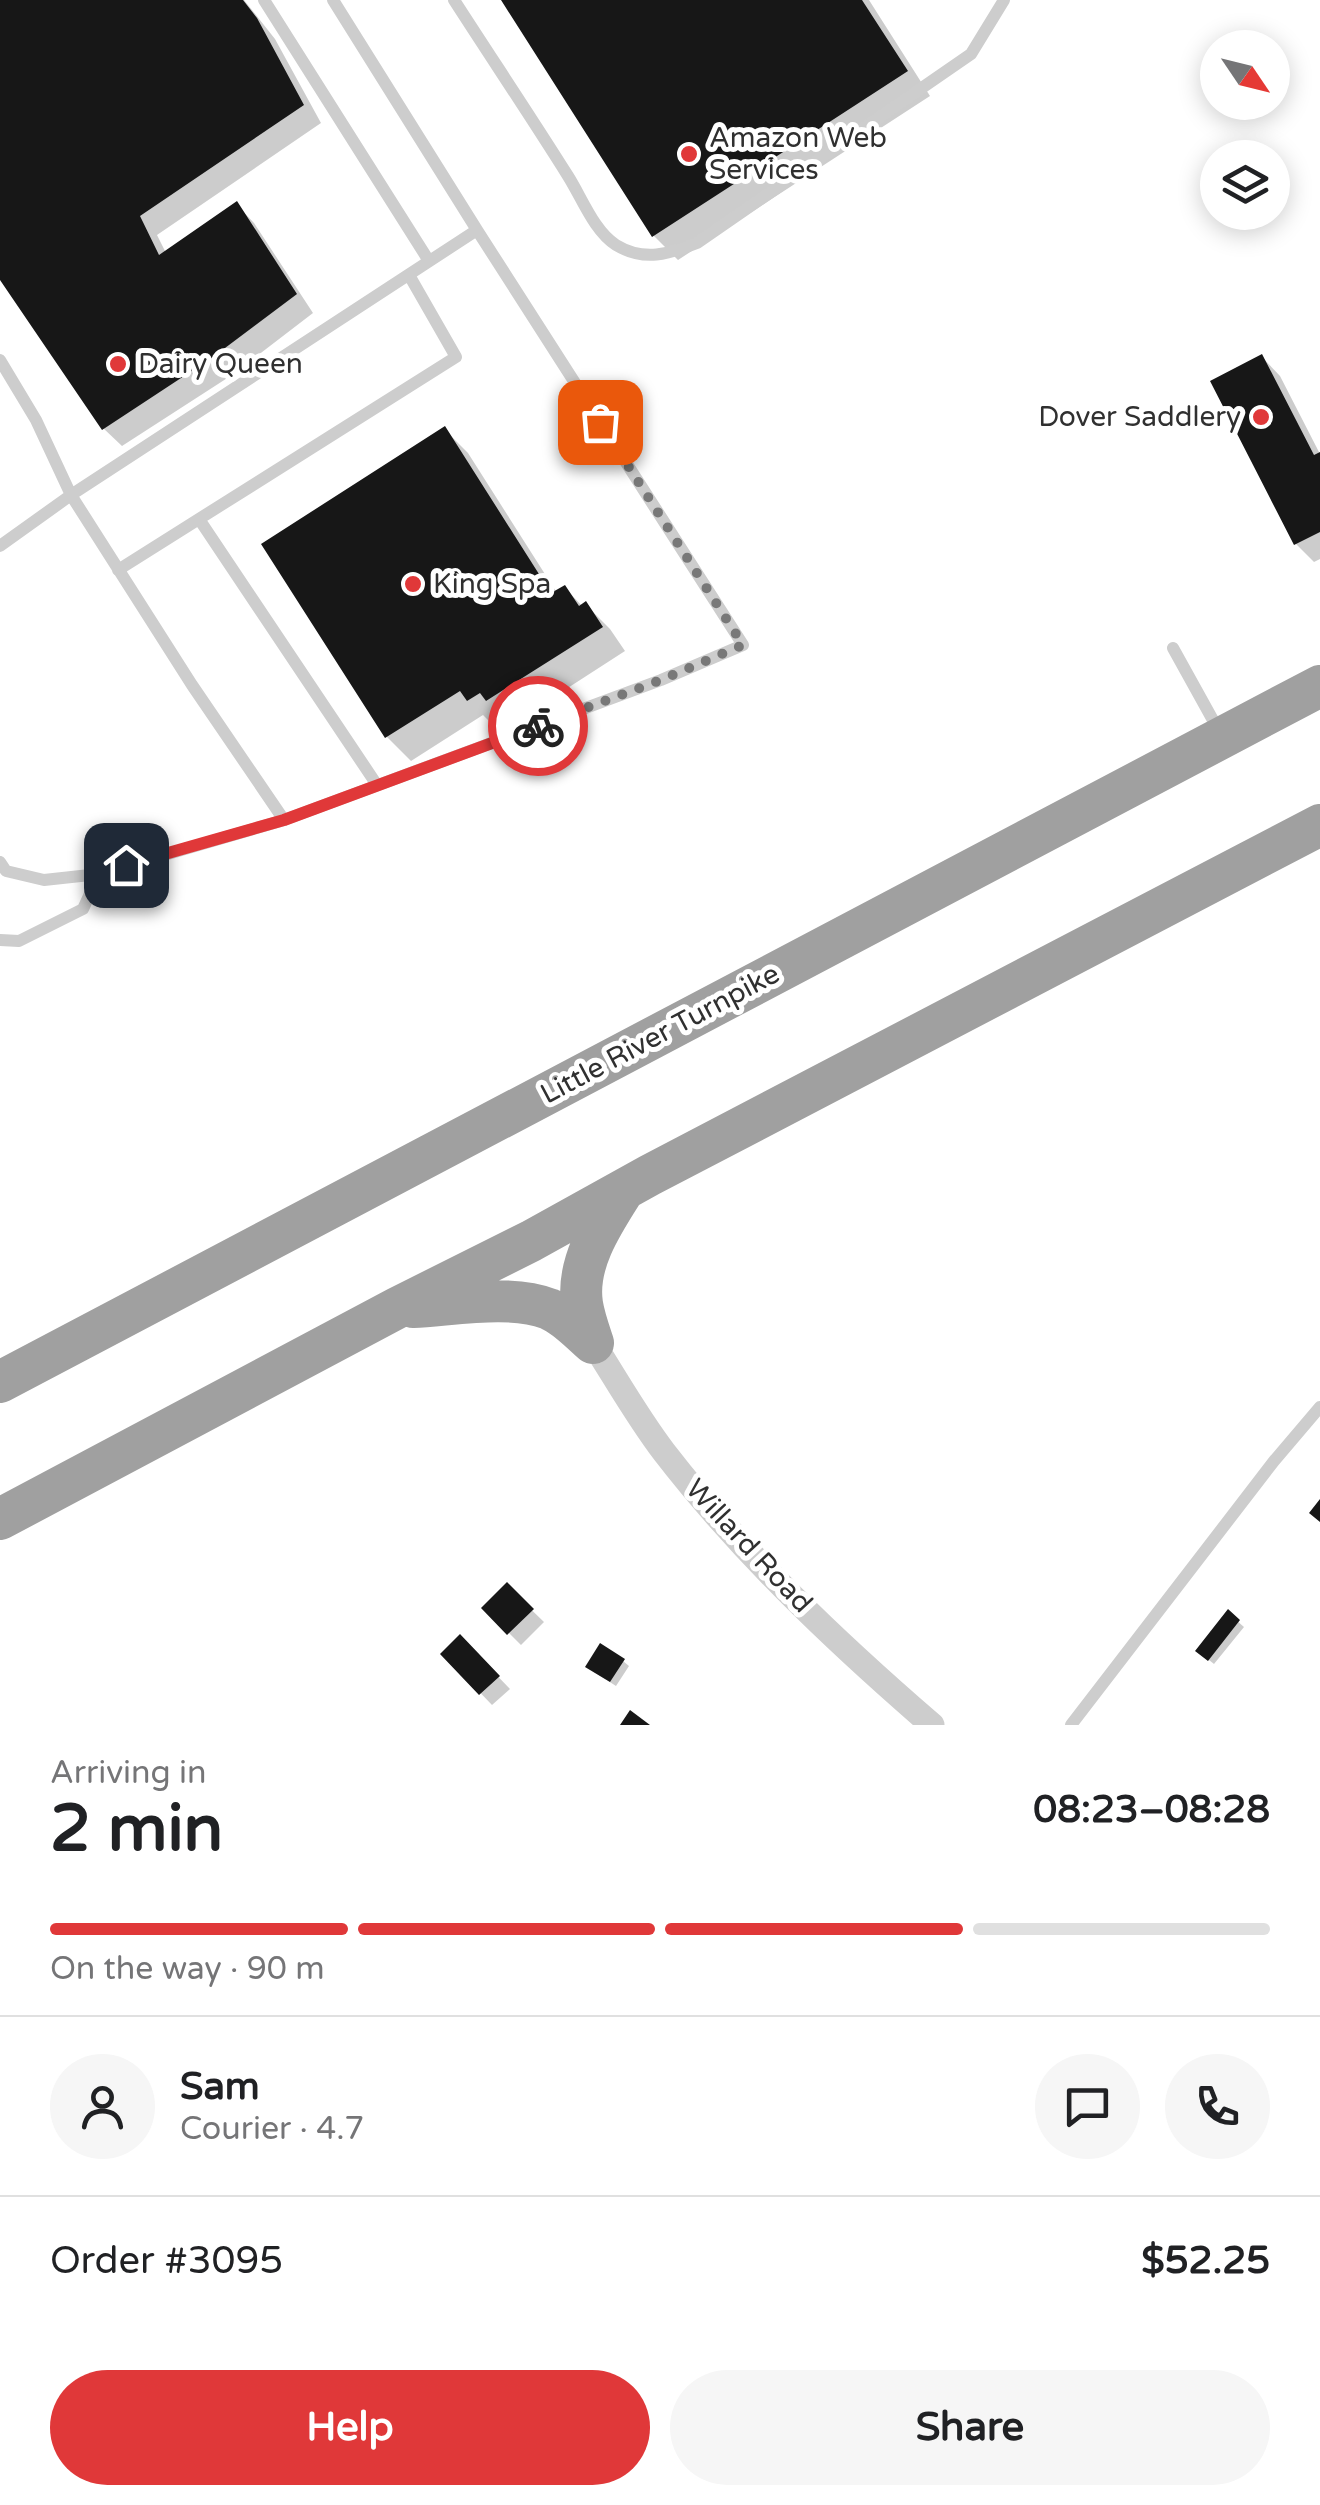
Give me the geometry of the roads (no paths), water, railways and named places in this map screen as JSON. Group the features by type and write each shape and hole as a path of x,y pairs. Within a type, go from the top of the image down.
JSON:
{"highway":[{"name":"Little River Turnpike","path":"0,1382 1320,686"},
{"path":"0,1519 1320,824"},
{"path":"593,1343 582,1305 585,1266 598,1230 622,1192"},
{"path":"398,1308 524,1303 550,1310 593,1343"}],"street":[{"name":"Willard Road","path":"593,1343 662,1450 733,1535 852,1655 932,1725"}],"lane":[{"path":"264,0 429,262"},
{"path":"0,862 6,871 44,880 99,874 284,820 661,680 743,645 333,0"},
{"path":"454,0 612,243 636,254 665,255 698,243 970,54 1004,0"},
{"path":"0,546 71,495 477,230"},
{"path":"118,570 456,357 409,275"},
{"path":"0,360 36,420 71,495 284,820"},
{"path":"200,518 377,785"},
{"path":"1173,648 1223,738"},
{"path":"0,940 19,941 84,908 99,874"},
{"path":"1071,1725 1320,1407"}],"place":[{"name":"Amazon Web Services","path":"689,154"},
{"name":"Dairy Queen","path":"118,364"},
{"name":"Dover Saddlery","path":"1261,417"},
{"name":"King Spa","path":"413,584"}]}
